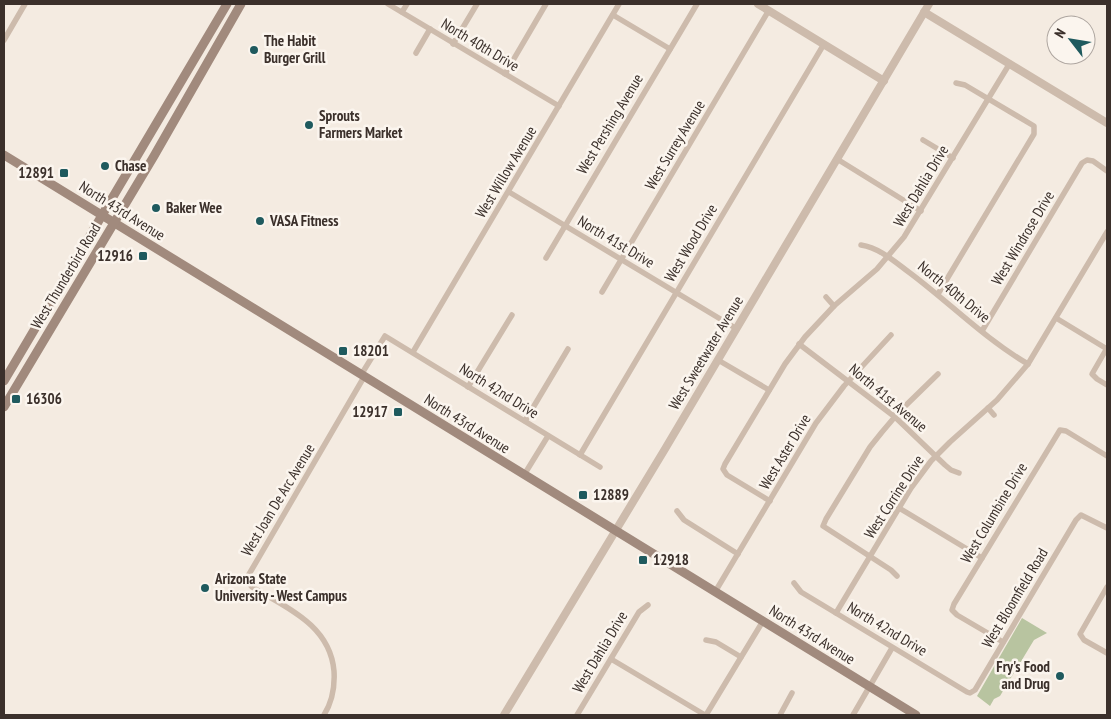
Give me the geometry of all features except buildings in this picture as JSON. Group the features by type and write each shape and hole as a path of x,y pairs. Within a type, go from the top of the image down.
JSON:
{"main road":[{"name":"West Thunderbird Road","path":"4,381 227,4"},
{"name":"West Thunderbird Road","path":"4,406 115,222 241,4"},
{"name":"North 43rd Avenue","path":"4,155 916,715"},
{"path":"17,359 28,366"}],"street":[{"path":"4,40 25,4"},
{"name":"North 40th Drive","path":"388,4 559,106"},
{"path":"402,12 408,4"},
{"path":"454,44 477,4"},
{"path":"505,74 546,4"},
{"name":"West Willow Avenue","path":"412,352 620,4"},
{"name":"West Pershing Avenue","path":"546,258 697,4"},
{"path":"758,4 884,81"},
{"name":"West Sweetwater Avenue","path":"504,715 930,4"},
{"name":"West Surrey Avenue","path":"602,292 769,10"},
{"path":"924,12 1107,123"},
{"path":"613,15 670,49"},
{"path":"4,25 10,29"},
{"path":"416,53 430,29"},
{"name":"West Wood Drive","path":"580,455 824,44"},
{"name":"West Dahlia Drive","path":"770,501 727,475 723,469 769,390 799,344 834,306 888,257 904,238 1010,63"},
{"path":"938,294 1034,134 1034,126 965,84 956,83"},
{"path":"923,140 953,158"},
{"path":"837,159 921,210"},
{"name":"West Windrose Drive","path":"982,331 1082,163 1087,160 1092,161 1107,170"},
{"name":"North 41st Drive","path":"509,192 736,329"},
{"name":"West Corrine Drive","path":"836,613 911,488 936,456 1008,389 1028,364 1107,232"},
{"name":"North 40th Drive","path":"861,245 872,247 888,257 938,294 997,344 1028,364"},
{"path":"826,297 834,306"},
{"path":"468,387 512,315"},
{"path":"1056,318 1107,348 1092,374 1107,385"},
{"name":"West Aster Drive","path":"715,592 816,423 849,381 891,335"},
{"name":"North 42nd Drive","path":"385,336 600,467"},
{"name":"West Joan De Arc Avenue","path":"324,715 333,693 334,678 332,661 327,645 311,624 252,587 247,579 385,336"},
{"name":"North 41st Avenue","path":"799,344 895,417 951,470 959,473"},
{"path":"525,421 568,349"},
{"path":"718,360 769,390"},
{"path":"897,576 823,526 870,448 895,417 938,374"},
{"path":"988,408 994,415"},
{"name":"West Columbine Drive","path":"1003,642 957,615 952,610 1060,430 1066,431 1107,456"},
{"path":"524,475 548,436"},
{"path":"899,508 982,558"},
{"path":"677,511 684,520 738,554"},
{"name":"West Bloomfield Road","path":"970,693 975,690 1076,520 1081,515 1107,528"},
{"name":"North 42nd Drive","path":"794,582 801,592 970,693"},
{"path":"1107,587 1080,634 1084,640 1107,653"},
{"name":"West Dahlia Drive","path":"577,715 639,612 648,605"},
{"path":"611,659 705,715 763,621"},
{"path":"706,640 716,642 741,657"},
{"path":"853,715 892,648"},
{"path":"780,715 792,693"}],"green space":[{"path":"1022,618 1047,633 1034,640 1000,696 994,699 990,706 977,696"}],"place":[{"name":"The Habit Burger Grill","path":"254,50"},
{"name":"Sprouts Farmers Market","path":"309,125"},
{"name":"Chase","path":"105,166"},
{"name":"12891","path":"64,173"},
{"name":"Baker Wee","path":"156,208"},
{"name":"VASA Fitness","path":"260,221"},
{"name":"12916","path":"143,256"},
{"name":"18201","path":"343,351"},
{"name":"16306","path":"16,399"},
{"name":"12917","path":"398,412"},
{"name":"12889","path":"583,495"},
{"name":"12918","path":"643,560"},
{"name":"Arizona State University - West Campus","path":"205,588"},
{"name":"Fry's Food and Drug","path":"1060,676"}]}
